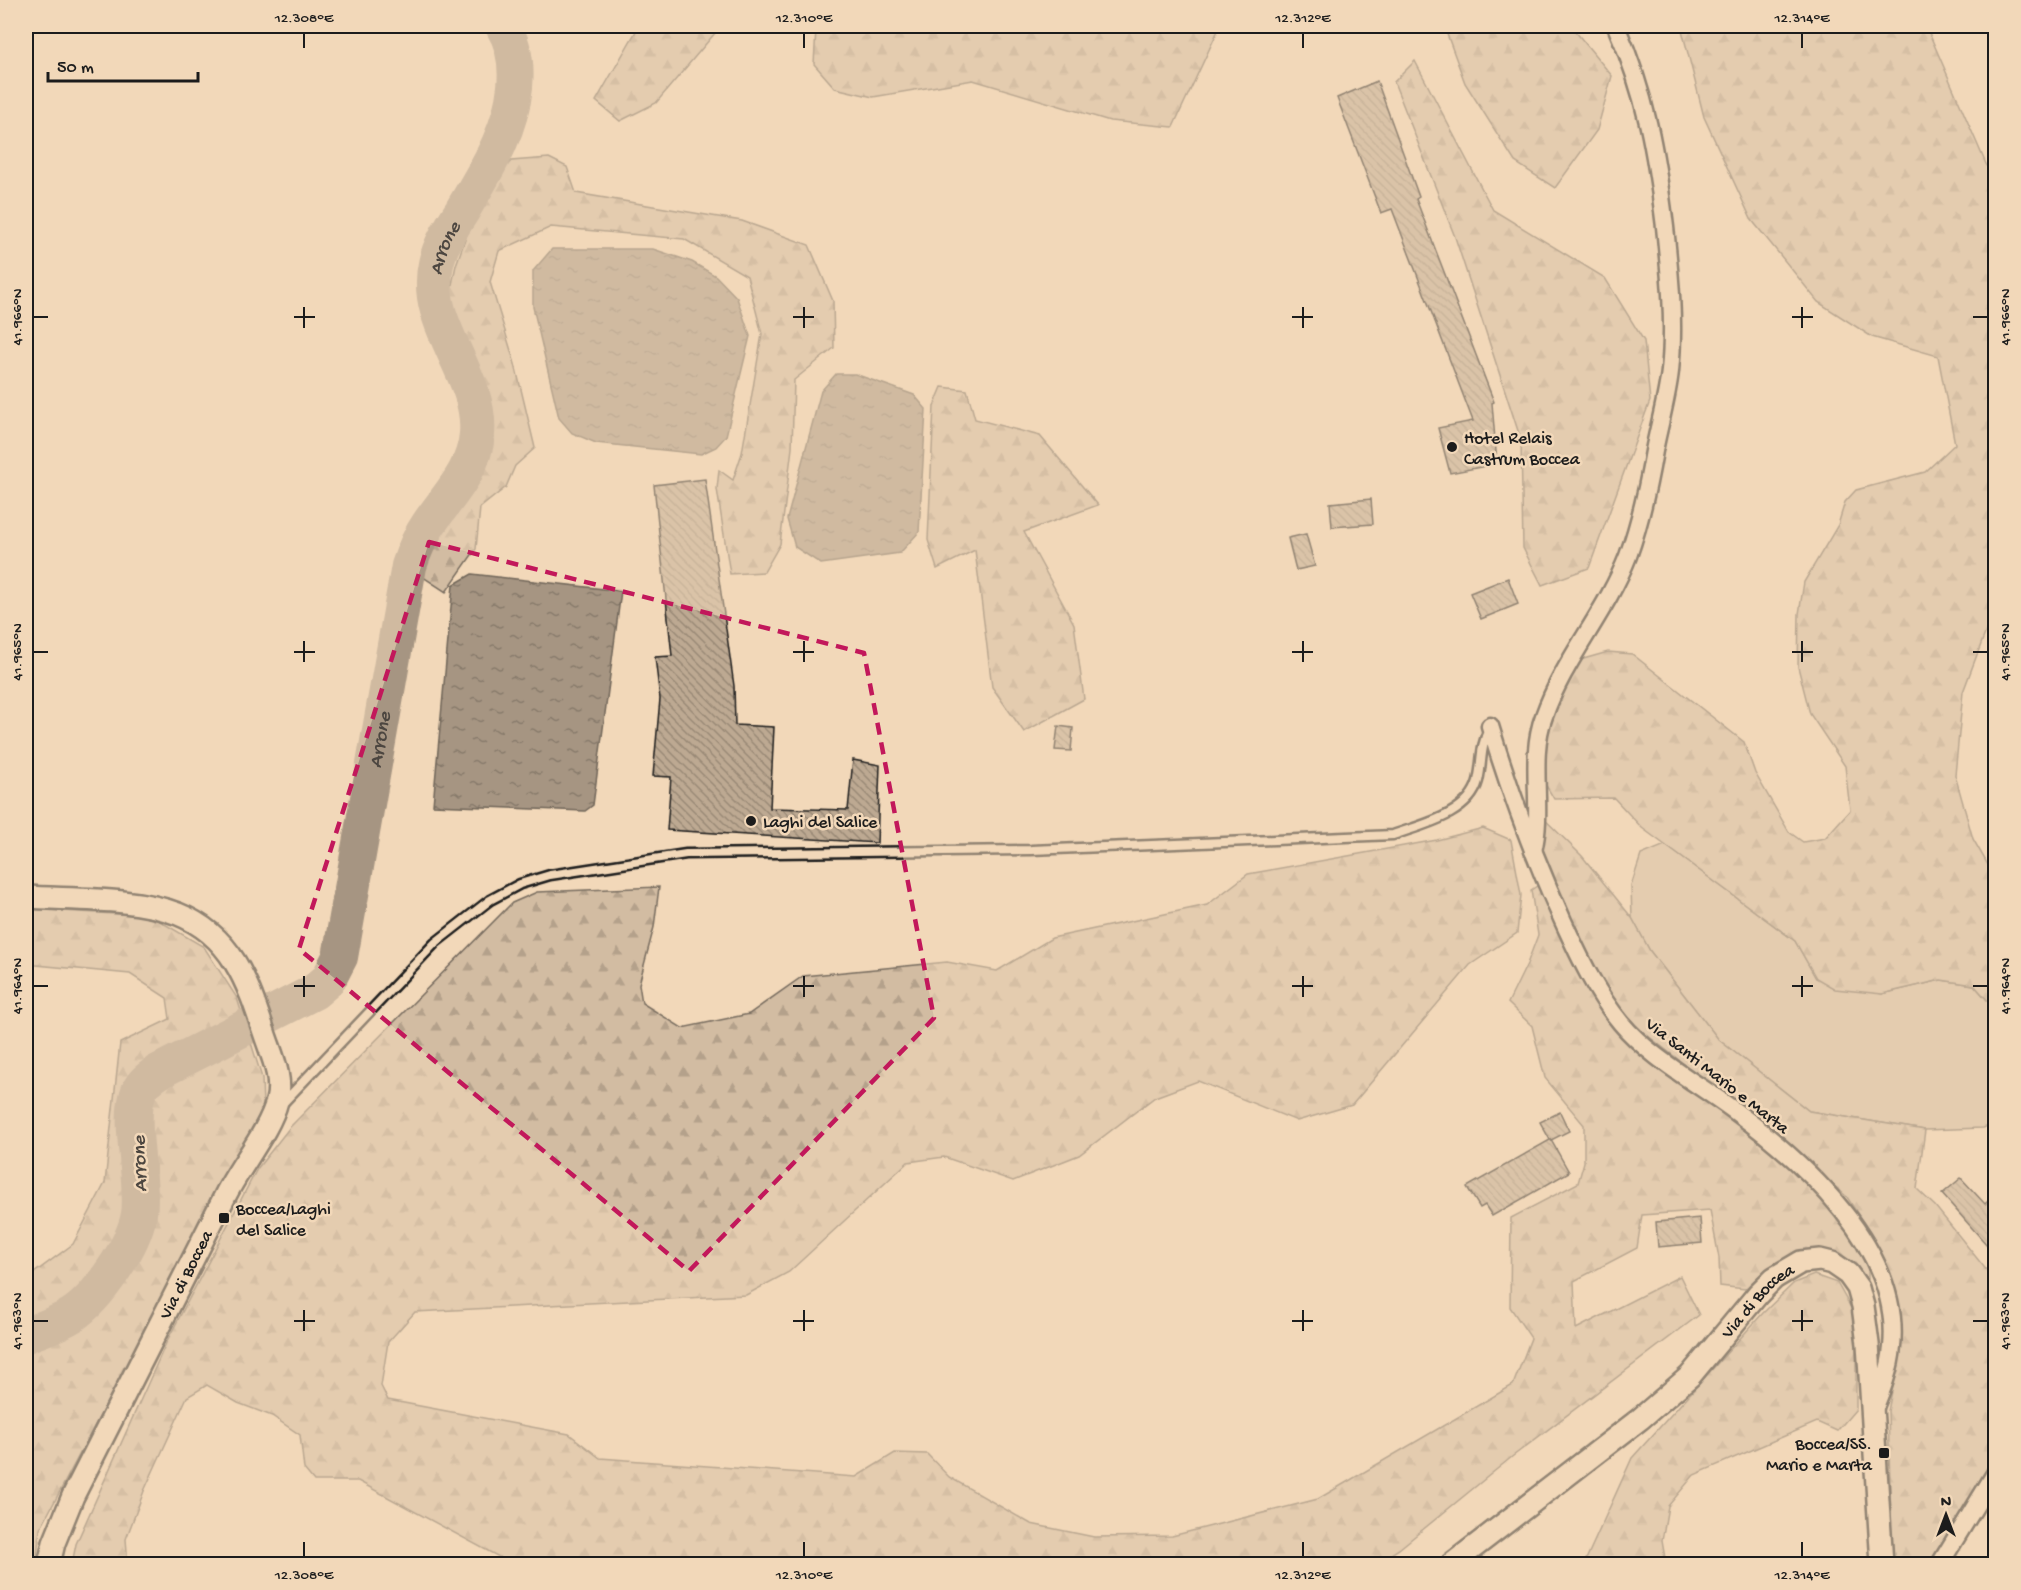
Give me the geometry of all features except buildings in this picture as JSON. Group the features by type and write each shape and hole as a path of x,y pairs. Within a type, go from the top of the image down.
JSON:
{"street":[{"path":"1533,851 1538,830 1538,776 1543,718 1563,671 1612,593 1628,555 1652,466 1670,371 1671,282 1657,159 1649,117 1616,26"},
{"name":"Via Santi Mario e Marta","path":"1490,726 1505,776 1533,851 1578,952 1604,1000 1637,1039 1792,1157 1847,1216 1868,1250 1884,1285 1893,1346 1888,1374 1873,1413"},
{"name":"Via di Boccea","path":"26,897 134,905 177,914 216,939 245,978 278,1071 279,1091 271,1116 234,1178 73,1496 54,1543 49,1564"},
{"name":"Via di Boccea","path":"1452,1564 1640,1419 1690,1376 1766,1285 1783,1271 1801,1262 1820,1260 1832,1263 1848,1274 1858,1288 1868,1344 1882,1564"},
{"path":"1940,1564 1995,1472"}],"lane":[{"path":"271,1116 435,943 469,914 520,884 550,875 686,854 1031,850 1393,835 1439,819 1469,799 1478,782 1481,744 1490,726"}],"highlighted area":[{"path":"429,542 864,653 934,1018 689,1271 299,949"}],"green space":[{"path":"639,26 721,26 656,103 620,121 596,101"},
{"path":"821,26 1220,26 1173,127 1110,121 973,80 873,97 835,88 814,64 816,29"},
{"path":"1444,26 1571,26 1612,76 1597,130 1555,188 1515,162 1465,83"},
{"path":"1681,26 1926,26 1986,164 1995,179 1995,607 1963,692 1955,775 1973,839 1995,877 1995,1009 1974,985 1941,980 1882,994 1835,989 1816,978 1795,941 1642,828 1614,798 1554,799 1537,770 1556,691 1580,660 1608,652 1632,654 1744,742 1755,773 1789,832 1803,842 1825,838 1850,810 1845,766 1810,714 1798,667 1799,614 1804,582 1838,525 1845,502 1856,490 1925,472 1955,444 1938,356 1872,337 1818,302 1751,219 1704,117"},
{"path":"1415,61 1493,210 1605,278 1644,341 1650,401 1589,568 1542,585 1523,548 1521,440 1455,237 1394,82"},
{"path":"549,158 567,167 576,193 742,221 809,245 833,301 834,348 794,380 792,448 780,544 764,572 730,574 717,489 719,470 733,480 742,453 762,334 747,276 684,239 551,227 499,251 490,282 515,364 535,448 515,466 506,487 480,508 476,549 446,592 423,577 430,541 469,481 488,424 447,309 456,265 480,198 511,161"},
{"path":"942,387 967,390 975,419 1040,436 1098,505 1024,532 1074,624 1084,699 1024,732 992,687 975,550 937,569 928,540 934,406"},
{"path":"1533,808 1582,856 1632,918 1650,951 1719,1040 1809,1111 1925,1130 1917,1189 1935,1206 1996,1282 1995,1457 1930,1564 1892,1564 1888,1411 1898,1361 1897,1293 1878,1246 1847,1197 1788,1145 1629,1021 1597,976 1525,820"},
{"path":"1483,828 1511,840 1521,895 1517,933 1470,965 1352,1105 1297,1121 1198,1081 1155,1097 1079,1155 1013,1181 944,1157 908,1162 789,1272 746,1295 415,1312 388,1342 381,1386 388,1400 569,1434 600,1458 856,1477 895,1453 927,1454 949,1477 1031,1524 1094,1537 1172,1536 1318,1499 1513,1385 1531,1338 1510,1307 1511,1218 1578,1183 1584,1162 1584,1125 1545,1078 1532,1026 1508,1003 1538,935 1531,890 1540,884 1599,998 1810,1181 1868,1256 1868,1279 1836,1262 1812,1255 1800,1255 1777,1262 1745,1289 1720,1286 1719,1258 1710,1210 1642,1215 1637,1248 1574,1281 1576,1329 1680,1276 1699,1315 1513,1456 1399,1549 1376,1564 512,1564 358,1481 314,1481 304,1469 300,1435 272,1416 238,1403 207,1385 187,1397 144,1491 126,1539 128,1564 72,1564 76,1544 167,1341 257,1169 290,1127 512,903 537,892 659,887 654,927 639,984 642,1003 682,1028 749,1014 803,976 947,962 997,971 1052,938 1207,905 1248,874 1437,840"},
{"path":"1665,845 1795,941 1816,978 1882,994 1941,980 1974,985 1995,1009 1995,1124 1983,1128 1925,1130 1809,1111 1719,1040 1650,951 1632,918 1631,886 1641,855"},
{"path":"26,909 151,916 204,947 237,998 262,1078 263,1107 40,1529 36,1564 26,1564 26,1279 73,1244 105,1183 120,1043 170,1019 167,998 130,974 26,964"},
{"path":"1814,1275 1837,1283 1856,1317 1856,1409 1837,1431 1817,1422 1694,1475 1668,1506 1662,1541 1666,1564 1584,1564 1632,1458 1763,1313 1794,1283"}],"water":[{"path":"552,249 653,249 692,262 716,276 737,298 750,336 726,436 716,447 701,454 596,443 572,433 559,418 533,307 533,271"},
{"path":"836,374 855,374 914,395 926,409 919,532 900,553 821,564 795,547 787,519 821,391"},
{"path":"472,574 621,591 593,805 585,811 433,805 453,585"}],"waterway":[{"name":"Arrone","path":"26,1335 61,1321 82,1307 103,1284 130,1240 136,1227 140,1200 135,1134 136,1103 139,1091 147,1080 158,1072 314,992 328,980 340,957 409,566 422,535 459,482 475,448 476,412 471,391 444,329 437,308 434,286 436,264 443,243 495,152 508,121 516,71 510,40 503,26"}],"place":[{"name":"Hotel Relais Castrum Boccea","path":"1452,447"},
{"name":"Laghi del Salice","path":"751,821"},
{"name":"Boccea/Laghi del Salice","path":"224,1218"},
{"name":"Boccea/SS. Mario e Marta","path":"1884,1453"}]}
